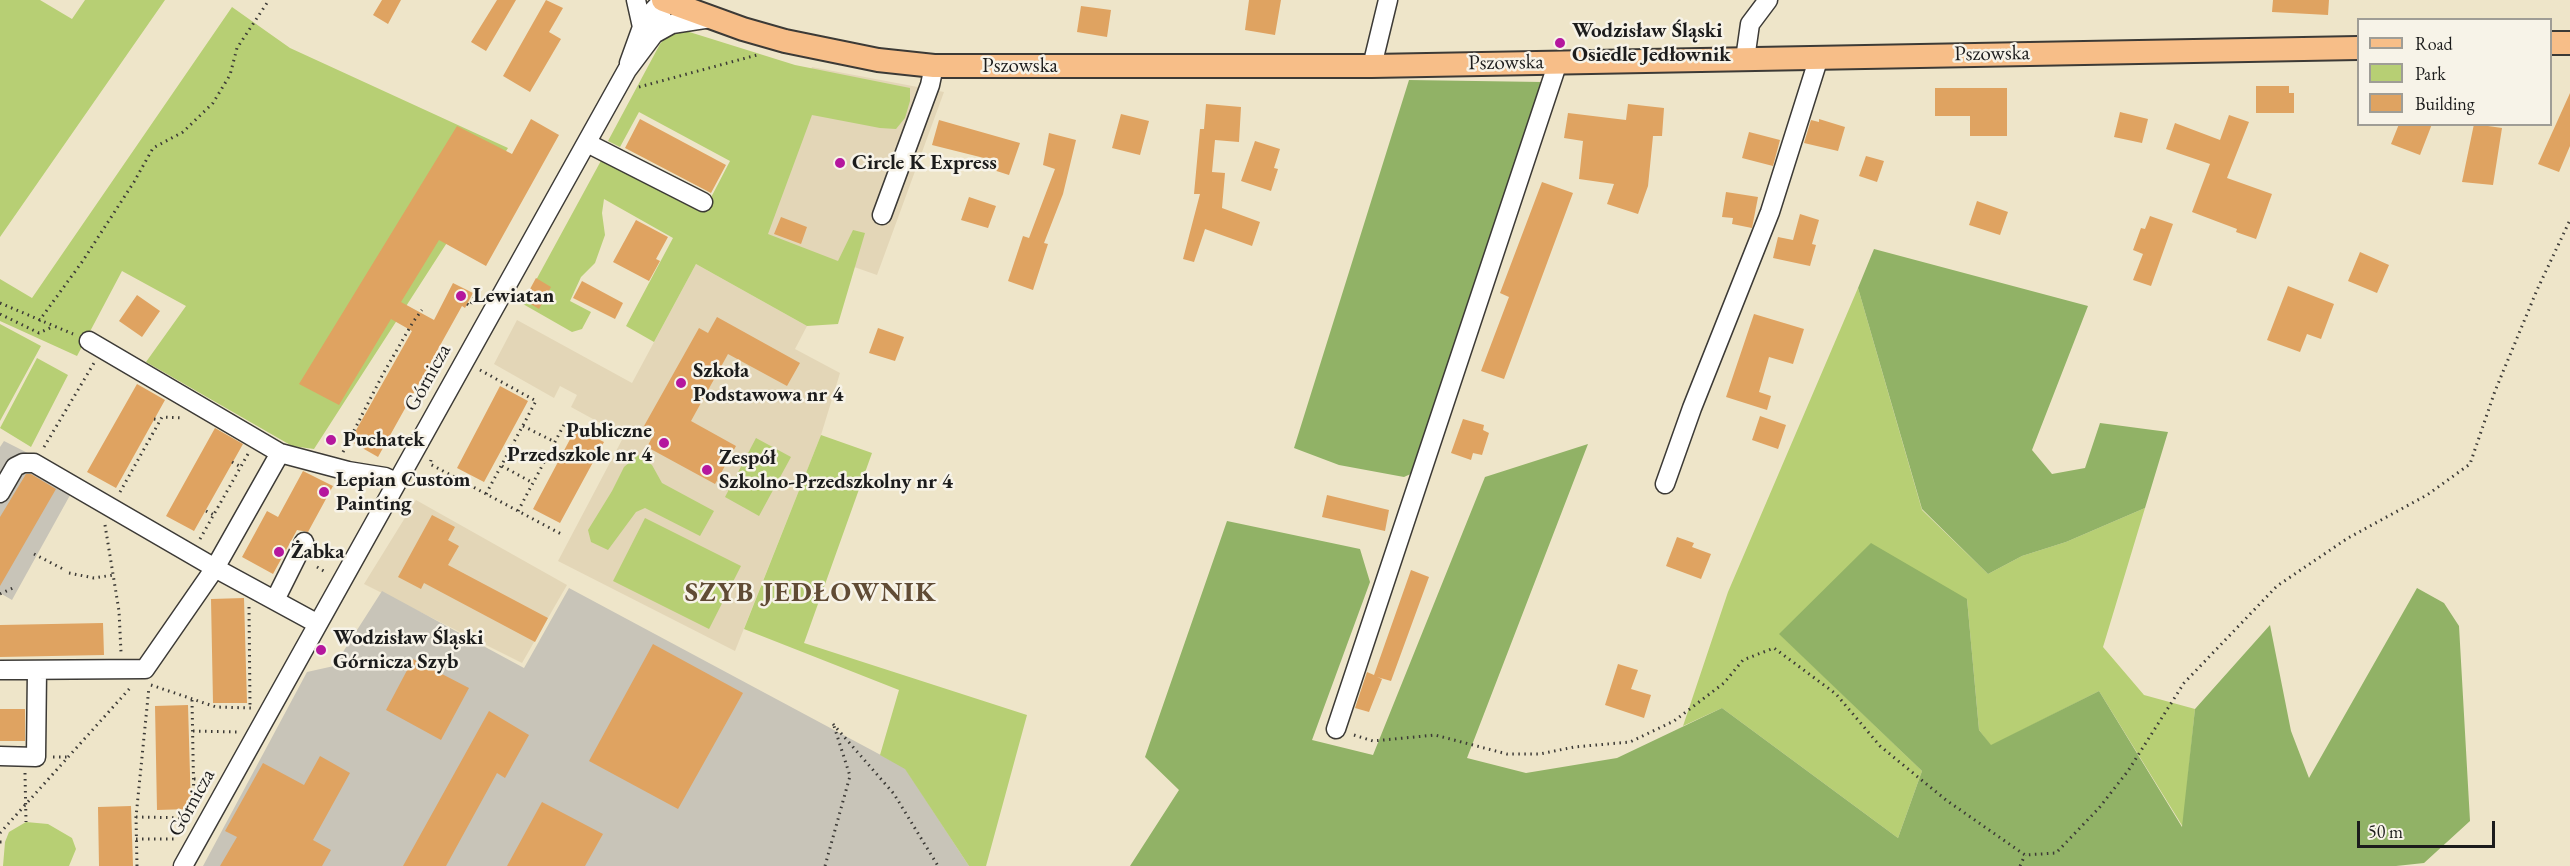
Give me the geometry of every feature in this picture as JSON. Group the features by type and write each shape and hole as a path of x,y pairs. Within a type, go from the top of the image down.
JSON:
{"main road":[{"name":"Pszowska","path":"663,0 784,41 878,60 934,66 1372,66 2357,48"},
{"path":"2552,44 2570,43"}],"street":[{"path":"636,0 648,30 711,18"},
{"name":"Górnicza","path":"183,866 648,30 660,22 663,0"},
{"path":"1372,66 1388,0"},
{"path":"1745,59 1750,24 1768,0"},
{"path":"1665,484 1692,408 1770,212 1819,57"},
{"path":"1336,729 1558,62"},
{"path":"882,216 930,85 934,66"},
{"path":"587,143 703,202"},
{"path":"96,345 280,453 385,477 396,482"},
{"path":"0,670 122,669 145,677 215,568 280,453"},
{"path":"0,493 15,467 23,463 34,463 215,568 318,624"},
{"path":"275,600 304,542"},
{"path":"0,756 36,757 37,670"}],"path":[{"path":"39,321 82,262 134,182 153,148 183,132 213,103 230,75 237,48 269,0"},
{"path":"632,89 764,53"},
{"path":"1336,729 1373,741 1436,735 1507,754 1540,754 1574,747 1630,742 1674,721 1724,683 1743,660 1774,648 1836,694 1880,746 1946,800 2025,855 2056,853 2099,808 2128,771 2184,683 2277,586 2348,538 2427,495 2470,464 2495,390 2537,290 2570,220"},
{"path":"467,304 470,306 477,293 484,298"},
{"path":"0,303 96,345 34,463"},
{"path":"336,467 352,430 413,321 422,310"},
{"path":"0,315 39,333 54,326"},
{"path":"485,361 480,370 536,401 486,494"},
{"path":"122,669 119,611 105,523 111,508 162,417 193,419"},
{"path":"154,419 160,420"},
{"path":"518,511 565,423"},
{"path":"523,426 555,442"},
{"path":"192,554 256,439"},
{"path":"432,457 430,464 563,535"},
{"path":"232,462 241,467"},
{"path":"129,463 135,466"},
{"path":"502,466 533,483"},
{"path":"206,511 214,515"},
{"path":"34,554 63,569"},
{"path":"316,567 331,576"},
{"path":"69,573 94,578 113,575"},
{"path":"0,594 15,587"},
{"path":"249,606 250,708"},
{"path":"145,677 192,700 216,707 256,708"},
{"path":"0,833 145,677"},
{"path":"137,866 136,817 145,677"},
{"path":"192,700 194,808 201,810"},
{"path":"825,866 850,776 833,724 894,794 938,866"},
{"path":"193,731 244,732"},
{"path":"25,756 26,822"},
{"path":"194,779 217,780"},
{"path":"136,817 196,818"},
{"path":"136,839 185,839"},
{"path":"2020,866 2025,855"}],"shaded area":[{"path":"812,67 944,92 877,275 763,235"},
{"name":"Zespół Szkolno-Przedszkolny nr 4","path":"696,264 807,326 795,349 840,373 821,435 735,651 558,561 624,436 571,407 577,395 560,386 554,398 494,364 517,320 632,383"},
{"path":"4,441 79,479 12,600 0,593 0,447"},
{"path":"416,500 567,585 522,663 364,584"},
{"path":"569,588 905,768 969,866 203,866 307,672 334,666 382,591 524,668"}],"green space":[{"path":"0,0 40,0 72,19 85,0 165,0 0,237"},
{"path":"232,7 290,48 508,148 314,449 292,446 146,362 186,306 122,271 77,356 0,321 0,279 32,298"},
{"path":"683,30 795,65 910,88 910,101 905,118 896,129 812,115 768,234 838,261 853,230 865,233 838,324 807,326 696,264 654,342 626,326 673,238 604,199 602,213 605,235 595,263 581,277 570,301 591,312 582,329 572,332 523,304 603,157 705,209 730,161 639,112 620,147 608,141 660,44 666,37"},
{"path":"1409,80 1542,82 1415,472 1404,477 1339,465 1294,448"},
{"path":"1874,249 2088,306 2032,450 2052,474 2085,468 2100,423 2168,432 2145,508 2066,542 2022,556 1988,574 1922,509 1858,288"},
{"path":"1858,288 1922,510 1988,574 2022,556 2066,542 2145,508 2103,647 2144,695 2195,709 2183,827 2099,691 1991,746 1979,730 1967,599 1780,634 1922,771 1898,838 1722,708 1683,726 1728,592"},
{"path":"0,324 41,346 0,421"},
{"path":"37,358 68,375 31,447 0,428"},
{"path":"821,435 872,453 804,643 1027,715 986,866 969,866 905,769 880,755 899,690 744,629"},
{"path":"756,438 791,457 759,516 725,497"},
{"path":"1588,444 1467,758 1526,773 1617,758 1722,708 1898,838 1922,771 1779,634 1871,543 1967,599 1979,730 1991,745 2099,691 2182,827 2195,709 2270,625 2291,731 2309,778 2417,588 2444,603 2459,626 2470,821 2424,863 2396,866 1130,866 1179,790 1145,757 1227,521 1360,549 1370,582 1312,740 1373,755 1485,477"},
{"path":"638,455 652,465 662,483 714,511 700,536 645,508 636,512 608,550 591,542 588,530 624,467"},
{"path":"645,518 741,566 709,629 613,581"},
{"path":"26,822 48,824 72,838 76,849 69,866 3,866 5,842 9,832"}],"building":[{"path":"382,0 401,0 388,24 373,15"},
{"path":"497,0 516,0 486,51 471,42"},
{"path":"546,0 563,8 549,32 561,39 530,92 503,76"},
{"path":"1249,0 1281,0 1275,35 1245,30"},
{"path":"2273,0 2329,0 2328,15 2272,12"},
{"path":"1081,6 1111,10 1107,37 1077,32"},
{"path":"2256,86 2289,86 2289,93 2294,93 2294,113 2256,113"},
{"path":"1935,88 2007,88 2007,136 1970,136 1970,116 1935,116"},
{"path":"2570,93 2570,146 2559,172 2538,164"},
{"path":"1206,104 1241,107 1239,142 1215,140 1212,172 1225,173 1222,208 1260,222 1252,246 1205,229 1194,262 1183,259 1200,194 1194,194 1200,129 1204,129"},
{"path":"1628,104 1664,108 1662,136 1653,136 1648,186 1638,214 1607,204 1614,184 1579,179 1583,141 1564,138 1568,113 1626,120"},
{"path":"2120,112 2148,119 2142,143 2114,137"},
{"path":"1121,114 1149,121 1140,155 1112,148"},
{"path":"2229,115 2249,122 2227,178 2272,194 2256,239 2236,232 2237,229 2192,212 2210,164 2166,149 2175,123 2220,140"},
{"path":"531,119 559,135 486,266 439,240 401,302 434,320 453,283 473,293 465,308 462,306 378,457 350,441 412,331 391,319 339,405 299,384 457,126 512,154"},
{"path":"640,119 726,165 711,193 625,148"},
{"path":"1819,119 1845,127 1838,151 1804,143 1811,120 1819,122"},
{"path":"939,120 1020,143 1009,175 981,166 984,158 932,145"},
{"path":"2398,126 2431,126 2420,155 2391,144"},
{"path":"2474,126 2502,128 2493,185 2462,182"},
{"path":"1749,132 1780,140 1773,166 1742,158"},
{"path":"1049,133 1076,140 1063,194 1044,243 1048,244 1033,290 1008,281 1023,236 1029,238 1055,169 1043,165"},
{"path":"1255,141 1280,149 1274,168 1278,169 1271,191 1241,181"},
{"path":"1866,156 1884,161 1877,182 1859,176"},
{"path":"1542,182 1573,193 1504,379 1481,371 1509,297 1500,293"},
{"path":"1726,192 1758,197 1752,228 1732,224 1733,218 1722,217"},
{"path":"969,197 996,206 988,228 961,220"},
{"path":"1977,201 2008,212 2000,235 1969,225"},
{"path":"1800,214 1819,220 1812,244 1816,245 1810,266 1773,258 1778,237 1793,240"},
{"path":"2150,216 2173,224 2151,286 2133,280 2143,254 2133,250 2141,228 2145,229"},
{"path":"781,217 807,227 801,244 774,234"},
{"path":"636,220 668,237 656,259 660,261 649,281 613,262"},
{"path":"2360,252 2389,265 2377,293 2348,281"},
{"path":"536,278 551,287 539,309 524,300"},
{"path":"582,281 623,303 615,319 573,298"},
{"path":"2288,286 2334,304 2321,339 2307,334 2300,352 2267,340"},
{"path":"137,295 160,311 142,337 119,321"},
{"path":"1754,314 1804,329 1793,364 1769,357 1759,392 1771,396 1767,410 1726,397"},
{"path":"717,317 800,363 787,386 728,354 691,421 736,446 715,484 647,447 655,432 644,426 699,328 708,333"},
{"path":"878,328 904,337 895,361 869,353"},
{"path":"137,384 165,400 116,488 87,472"},
{"path":"500,386 528,401 484,482 457,468"},
{"path":"1760,416 1786,425 1778,449 1752,440"},
{"path":"1463,419 1484,425 1483,430 1489,433 1482,455 1473,453 1471,460 1451,453"},
{"path":"215,428 243,444 194,531 166,516"},
{"path":"576,428 604,442 560,523 533,509"},
{"path":"303,471 333,486 308,532 297,530 273,574 242,557 267,511 278,517"},
{"path":"26,474 31,474 56,489 0,586 0,517"},
{"path":"1327,495 1389,510 1385,531 1322,517"},
{"path":"432,515 455,527 448,540 459,546 448,565 548,618 535,642 424,583 421,589 398,577"},
{"path":"1677,537 1694,543 1692,547 1711,554 1701,579 1666,566"},
{"path":"1411,570 1429,577 1391,681 1377,677 1382,679 1369,712 1355,708 1367,672 1374,675"},
{"path":"244,598 247,703 213,703 211,599"},
{"path":"103,623 104,655 0,657 0,625"},
{"path":"653,644 743,693 678,809 589,761"},
{"path":"413,659 469,688 441,740 386,710"},
{"path":"1618,664 1638,670 1631,689 1651,695 1644,718 1605,705"},
{"path":"188,705 191,809 157,810 155,706"},
{"path":"0,709 25,709 25,741 0,741"},
{"path":"489,711 529,735 505,778 497,773 446,866 403,866"},
{"path":"320,756 350,773 313,840 331,850 322,866 220,866 237,837 225,831 263,763 304,785"},
{"path":"542,802 603,834 585,866 507,866"},
{"path":"131,806 133,866 99,866 98,807"}],"place":[{"name":"Wodzisław Śląski Osiedle Jedłownik","path":"1560,43"},
{"name":"Circle K Express","path":"840,163"},
{"name":"Lewiatan","path":"461,296"},
{"name":"Szkoła Podstawowa nr 4","path":"681,383"},
{"name":"Puchatek","path":"331,440"},
{"name":"Publiczne Przedszkole nr 4","path":"664,443"},
{"name":"Zespół Szkolno-Przedszkolny nr 4","path":"707,470"},
{"name":"Lepian Custom Painting","path":"324,492"},
{"name":"Żabka","path":"279,552"},
{"name":"Wodzisław Śląski Górnicza Szyb","path":"321,650"}],"district":[{"name":"SZYB JEDŁOWNIK","path":"811,594"}]}
